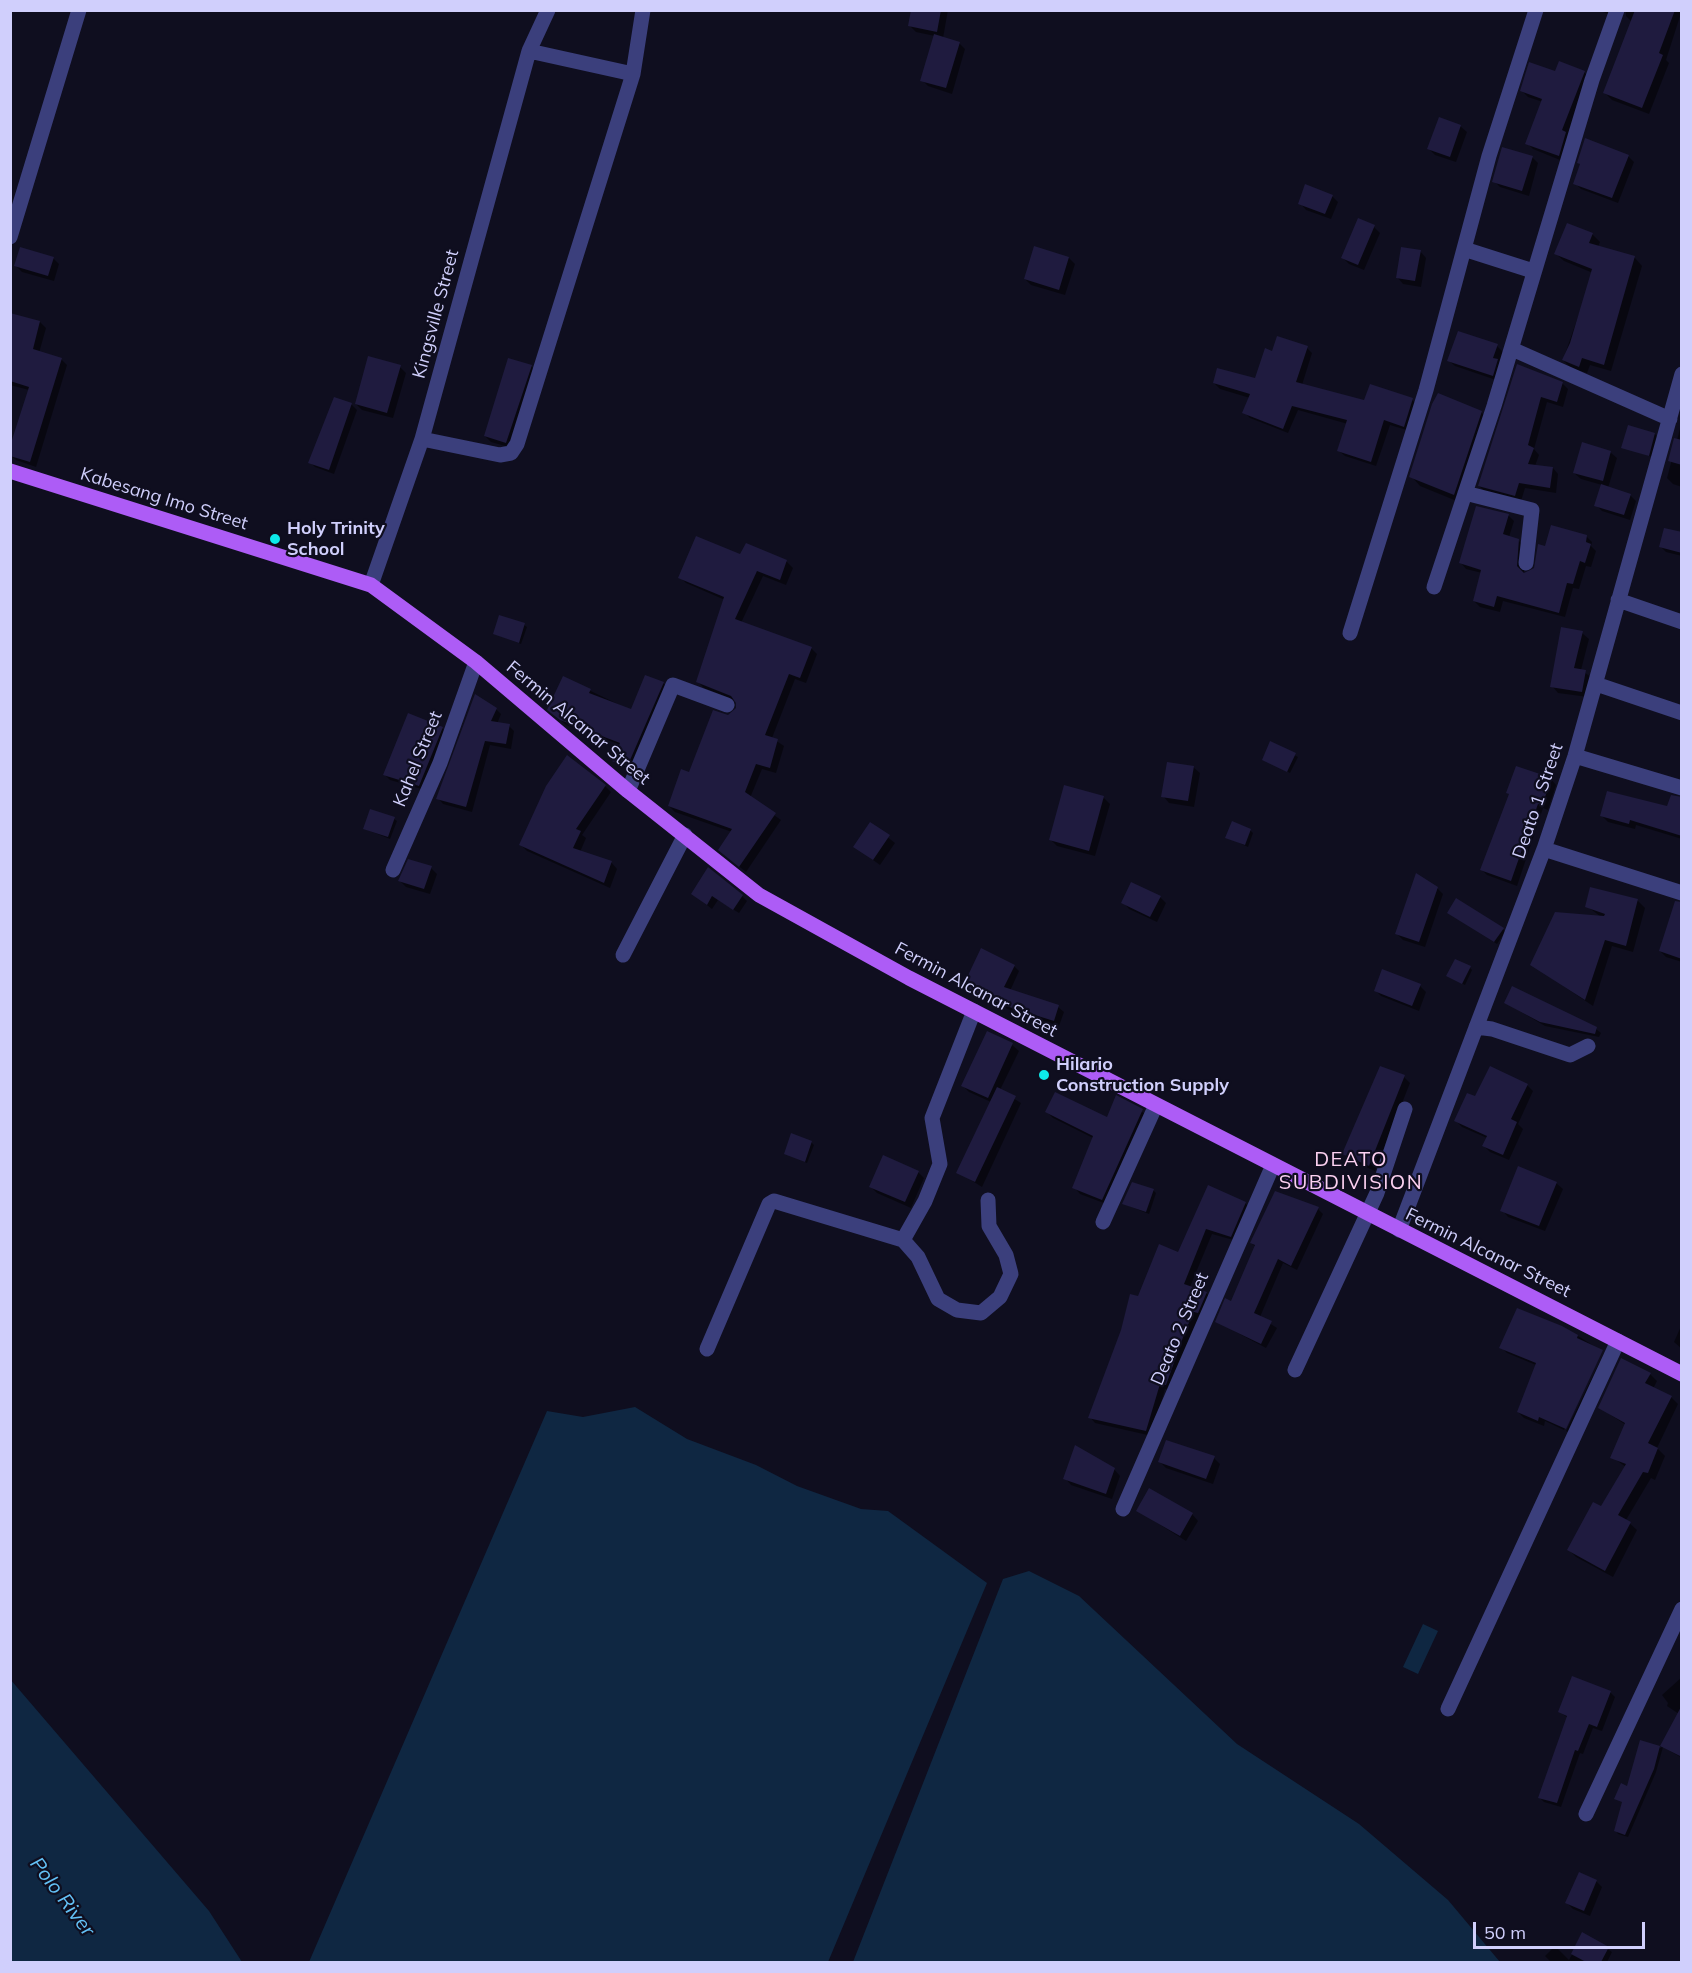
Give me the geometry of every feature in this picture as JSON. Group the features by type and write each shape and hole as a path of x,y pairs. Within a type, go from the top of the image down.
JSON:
{"main road":[{"name":"Kabesang Imo Street","path":"10,471 371,585 432,628"},
{"name":"Fermin Alcanar Street","path":"432,628 476,662 628,791 759,895 974,1011 1367,1214 1554,1306 1682,1374"}],"street":[{"path":"10,237 79,10"},
{"name":"Kingsville Street","path":"371,585 422,439 529,51 548,10"},
{"path":"422,439 500,455 511,453 517,444 633,74 643,10"},
{"path":"1350,633 1426,390 1489,156 1536,10"},
{"path":"1434,587 1512,348 1533,271 1617,10"},
{"path":"529,51 633,74"},
{"path":"1464,249 1533,271"},
{"path":"1512,348 1670,419"},
{"name":"Deato 1 Street","path":"1399,1230 1544,849 1575,756 1682,374"},
{"path":"1465,493 1532,510 1534,513 1526,563"},
{"path":"1618,600 1682,622"},
{"name":"Kahel Street","path":"393,870 440,763 476,662"},
{"path":"1596,684 1682,713"},
{"path":"628,791 673,685 727,705"},
{"path":"1575,756 1682,788"},
{"path":"623,955 686,835"},
{"path":"1544,849 1682,893"},
{"path":"903,1240 925,1201 940,1164 932,1118 974,1011"},
{"path":"1476,1027 1492,1029 1570,1055 1578,1054 1588,1046"},
{"path":"1103,1222 1156,1105"},
{"path":"1295,1370 1367,1214 1405,1109"},
{"name":"Deato 2 Street","path":"1124,1509 1273,1165"},
{"path":"707,1349 769,1204 774,1201 903,1240 918,1257 938,1299 957,1310 981,1313 1000,1297 1011,1274 1006,1255 989,1226 988,1200"},
{"path":"1448,1709 1618,1341"},
{"path":"1586,1814 1682,1609"}],"water":[{"path":"635,1407 687,1439 756,1465 797,1486 861,1509 888,1511 987,1583 828,1962 309,1962 547,1411 583,1417"},
{"path":"1029,1571 1079,1596 1237,1744 1359,1824 1448,1900 1500,1962 853,1962 1003,1579"},
{"path":"1423,1624 1438,1631 1418,1674 1403,1667"},
{"name":"Polo River","path":"10,1679 209,1911 242,1962 11,1962"}],"building":[{"path":"911,10 941,10 937,32 908,26"},
{"path":"1635,10 1675,10 1659,53 1663,55 1642,108 1603,93"},
{"path":"934,34 960,42 946,88 920,81"},
{"path":"1559,61 1585,71 1562,130 1566,132 1559,156 1525,144 1542,99 1520,91 1529,62 1555,71"},
{"path":"1439,117 1461,125 1450,157 1427,149"},
{"path":"1585,138 1629,155 1612,198 1573,184"},
{"path":"1502,147 1533,156 1522,191 1492,182"},
{"path":"1305,184 1333,195 1325,214 1298,204"},
{"path":"1358,218 1375,225 1358,265 1341,258"},
{"path":"1567,223 1593,233 1589,243 1635,256 1604,365 1582,358 1579,367 1562,360 1570,343 1592,269 1554,254"},
{"path":"1034,246 1069,257 1059,290 1024,279"},
{"path":"20,247 54,257 48,276 14,266"},
{"path":"1401,247 1421,250 1415,281 1396,278"},
{"path":"10,313 40,321 33,349 62,358 30,462 10,456 10,446 29,387 10,381"},
{"path":"1458,331 1498,344 1493,358 1498,359 1493,376 1447,361"},
{"path":"1277,336 1308,346 1296,382 1364,400 1370,384 1413,398 1404,427 1384,420 1371,462 1337,451 1347,420 1292,406 1283,429 1242,413 1250,394 1213,383 1217,368 1255,378 1265,348 1272,351"},
{"path":"368,356 401,365 387,413 355,404"},
{"path":"508,358 532,365 506,443 484,436"},
{"path":"1517,364 1563,382 1557,402 1541,397 1528,445 1534,448 1528,464 1553,467 1550,488 1519,483 1515,496 1478,486"},
{"path":"1438,393 1482,411 1454,495 1409,477 1432,404"},
{"path":"334,397 352,403 329,470 308,463"},
{"path":"1628,425 1655,433 1649,456 1621,448"},
{"path":"1674,438 1682,440 1682,465 1668,461"},
{"path":"1582,442 1611,451 1603,481 1573,473"},
{"path":"1601,484 1631,494 1624,515 1594,506"},
{"path":"1476,506 1509,514 1503,534 1519,539 1517,566 1524,573 1534,568 1538,544 1545,546 1551,525 1587,535 1586,542 1591,544 1585,563 1580,561 1573,584 1567,583 1559,613 1497,596 1494,607 1473,601 1481,570 1459,563"},
{"path":"1664,528 1682,532 1682,553 1659,547"},
{"path":"696,536 740,554 746,543 787,560 780,580 757,571 735,619 812,647 800,678 789,674 765,735 778,739 770,768 756,764 745,792 776,813 739,867 718,850 732,829 668,806 681,769 689,772 713,710 728,715 736,708 736,703 731,696 696,682 724,597 678,578"},
{"path":"499,615 525,623 519,643 493,634"},
{"path":"1561,627 1583,631 1574,668 1586,670 1582,692 1550,687"},
{"path":"645,675 664,682 627,767 612,761 620,743 560,720 547,710 563,676 591,689 589,693 631,709"},
{"path":"475,694 497,708 491,721 510,724 506,744 485,741 466,807 436,799"},
{"path":"408,713 443,727 419,786 383,775"},
{"path":"1270,741 1296,753 1287,772 1262,760"},
{"path":"567,755 606,785 576,829 581,831 573,848 612,861 604,883 519,845 546,786"},
{"path":"1167,762 1194,766 1188,801 1161,797"},
{"path":"1516,766 1552,778 1542,805 1538,804 1511,881 1480,870 1509,794 1506,793"},
{"path":"1064,785 1104,796 1089,851 1049,840"},
{"path":"1607,791 1667,806 1671,795 1682,797 1682,836 1630,820 1629,824 1600,816"},
{"path":"370,809 395,817 388,837 363,829"},
{"path":"1232,821 1251,829 1245,845 1225,838"},
{"path":"870,822 890,835 873,860 853,847"},
{"path":"408,859 432,866 424,889 398,881"},
{"path":"708,867 743,895 733,910 712,896 707,905 691,894"},
{"path":"1416,873 1438,887 1419,942 1395,934"},
{"path":"1131,882 1161,896 1150,917 1121,903"},
{"path":"1590,887 1638,899 1626,946 1605,940 1585,1000 1530,965 1555,912 1604,916 1605,914 1585,907"},
{"path":"1456,898 1504,928 1494,942 1447,913"},
{"path":"1675,901 1682,902 1682,959 1659,951"},
{"path":"981,948 1015,965 1004,987 1059,1005 1054,1021 1006,1006 963,986"},
{"path":"1455,959 1471,966 1462,984 1446,976"},
{"path":"1382,969 1421,984 1412,1006 1374,991"},
{"path":"1512,986 1597,1027 1595,1034 1540,1022 1504,1003"},
{"path":"987,1031 1013,1043 988,1098 961,1086"},
{"path":"1380,1066 1405,1075 1369,1166 1342,1154"},
{"path":"1490,1066 1528,1084 1511,1119 1517,1122 1503,1155 1482,1146 1487,1136 1454,1121 1467,1093 1475,1096"},
{"path":"997,1087 1016,1096 975,1182 956,1173"},
{"path":"1055,1092 1107,1117 1116,1095 1143,1109 1102,1200 1072,1188 1093,1136 1045,1112"},
{"path":"791,1133 812,1141 805,1162 784,1154"},
{"path":"883,1155 919,1171 905,1202 869,1187"},
{"path":"1518,1166 1557,1182 1539,1226 1500,1211"},
{"path":"1132,1182 1154,1189 1146,1212 1122,1204"},
{"path":"1208,1185 1246,1202 1231,1237 1206,1229 1184,1284 1207,1292 1198,1313 1194,1312 1186,1329 1166,1385 1160,1384 1146,1431 1088,1418 1121,1330 1130,1294 1138,1296 1159,1244 1178,1252"},
{"path":"1275,1191 1319,1207 1291,1266 1278,1259 1254,1313 1272,1321 1261,1344 1215,1322 1225,1298 1231,1301 1255,1245 1250,1243"},
{"path":"1517,1308 1562,1326 1578,1335 1577,1338 1603,1350 1566,1429 1539,1417 1538,1421 1517,1412 1536,1363 1499,1348"},
{"path":"1621,1358 1651,1373 1645,1383 1672,1396 1648,1443 1658,1448 1648,1473 1643,1472 1618,1515 1631,1522 1605,1571 1567,1550 1593,1502 1601,1506 1626,1464 1610,1458 1625,1423 1598,1408"},
{"path":"1166,1440 1215,1456 1206,1479 1158,1462"},
{"path":"1075,1445 1115,1468 1106,1494 1063,1479"},
{"path":"1149,1488 1193,1513 1180,1536 1136,1511"},
{"path":"1572,1676 1611,1691 1597,1727 1589,1724 1578,1751 1575,1750 1557,1803 1538,1798 1567,1716 1558,1712"},
{"path":"1682,1705 1682,1757 1660,1746"},
{"path":"1640,1740 1660,1746 1654,1769 1625,1835 1614,1831 1622,1802 1614,1799 1621,1783 1627,1786"},
{"path":"1579,1872 1597,1880 1584,1911 1565,1903"},
{"path":"1582,1932 1609,1947 1601,1962 1586,1962 1571,1954"}],"place":[{"name":"Holy Trinity School","path":"275,539"},
{"name":"Hilario Construction Supply","path":"1044,1075"}],"district":[{"name":"DEATO SUBDIVISION","path":"1351,1172"}]}
